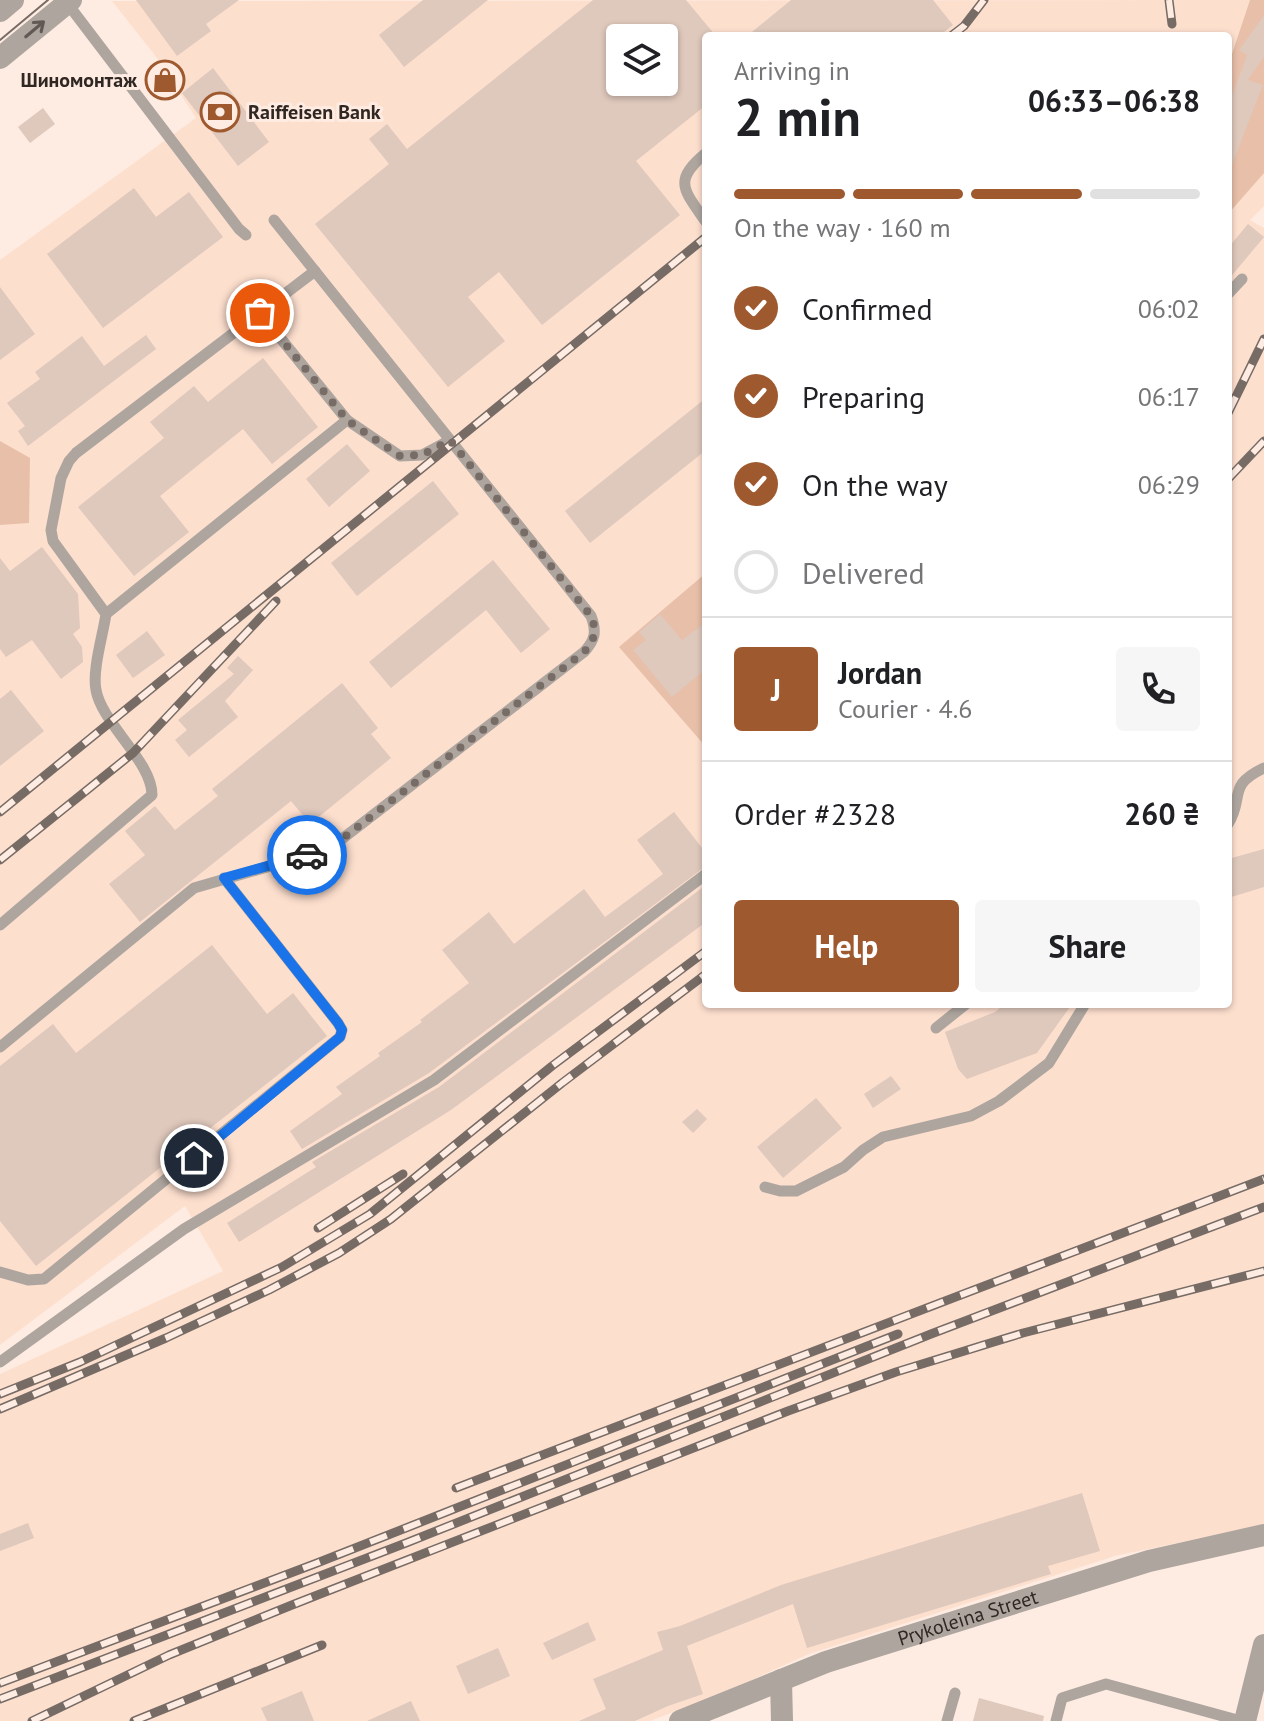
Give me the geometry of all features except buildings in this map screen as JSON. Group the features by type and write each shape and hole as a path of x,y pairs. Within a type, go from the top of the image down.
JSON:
{"street":[{"path":"0,11 13,0"},
{"path":"0,58 67,1"},
{"name":"Prykoleina Street","path":"680,1721 826,1662 1149,1561 1264,1535"},
{"path":"1243,1721 1264,1645"},
{"path":"781,1680 782,1721"}],"lane":[{"path":"67,1 246,235"},
{"path":"702,157 686,172 683,182 702,216"},
{"path":"0,1047 194,888 329,849 592,643 596,629 591,616 274,220"},
{"path":"106,614 53,541 52,521 65,469 76,453 315,271"},
{"path":"1232,290 1242,279"},
{"path":"260,313 347,420 400,456 422,455 450,440"},
{"path":"0,925 152,795 150,780 104,708 95,687 106,614 347,420"},
{"path":"1232,817 1240,784 1264,768"},
{"path":"0,1362 184,1229 434,1080 702,877"},
{"path":"0,1272 28,1280 44,1279 340,1037 342,1030 338,1023 224,878"},
{"path":"936,1028 961,1008"},
{"path":"765,1187 796,1191 844,1167 883,1137 971,1116 999,1101 1049,1063 1083,1008"},
{"path":"1056,1721 1062,1698 1106,1684 1243,1721"},
{"path":"947,1721 955,1693"}],"shaded area":[{"path":"1250,0 1264,0 1264,173 1232,209 1232,54"},
{"path":"1264,0 1264,206 1250,220 1264,228 1264,1525 1115,1556 809,1654 723,1693 650,1721 0,1721 0,1374 223,1271 185,1206 0,1345 0,260 196,118 157,58 112,1"},
{"path":"0,441 30,458 29,523 0,525"},
{"path":"702,576 702,742 619,647"}],"tram line":[{"path":"0,40 48,0"}],"railway":[{"path":"956,32 984,0"},
{"path":"1169,0 1172,24"},
{"path":"0,812 702,240"},
{"path":"1232,405 1264,339"},
{"path":"1232,475 1264,441"},
{"path":"0,860 133,753 276,601"},
{"path":"0,1394 80,1362 282,1267 370,1214 552,1066 702,954"},
{"path":"0,1409 166,1338 339,1253 391,1219 702,977"},
{"path":"318,1228 403,1174"},
{"path":"456,1488 1264,1179"},
{"path":"0,1699 406,1543 931,1334 1264,1207"},
{"path":"32,1721 169,1655 788,1411 896,1372 1023,1333 1264,1271"},
{"path":"0,1683 317,1563 898,1334"},
{"path":"134,1721 322,1645"}],"way so far":[{"path":"260,313 347,420 373,438 400,456 422,455 450,440 591,616 596,629 592,643 584,652 329,849 307,855"}],"place":[{"name":"Шиномонтаж","path":"165,80"},
{"name":"Raiffeisen Bank","path":"220,112"}],"route":[{"path":"194,1158 340,1037 342,1030 338,1023 224,878 307,855"}]}
